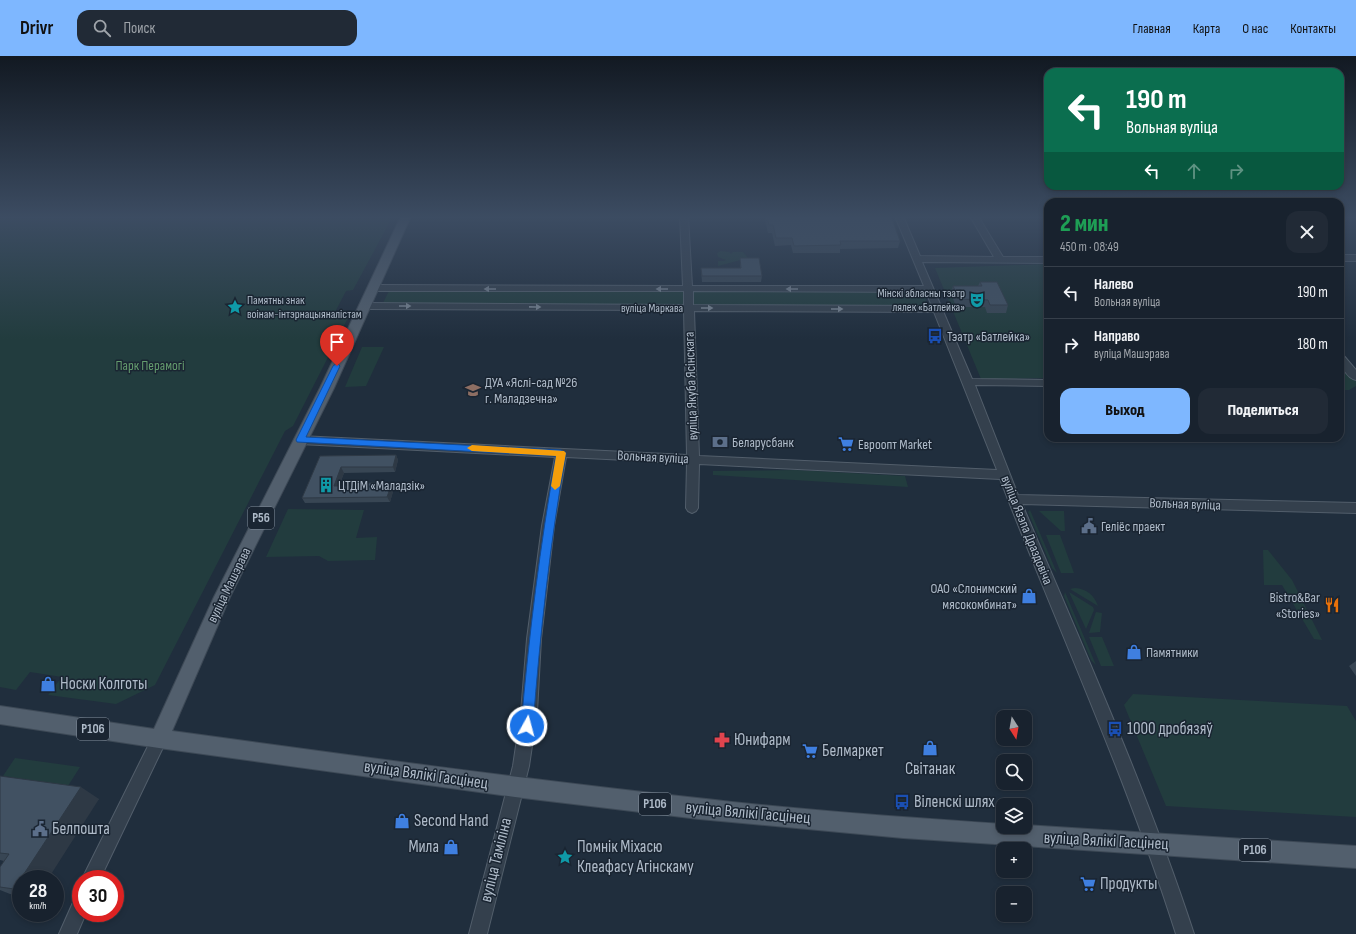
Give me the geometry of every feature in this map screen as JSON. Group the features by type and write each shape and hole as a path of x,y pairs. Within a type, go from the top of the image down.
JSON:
{"main road":[{"name":"вуліца Машэрава","path":"159,739 222,597 366,306 388,257"},
{"name":"вуліца Вялікі Гасцінец","path":"0,715 159,739 515,787 663,805 902,828 1356,856"}],"street":[{"name":"вуліца Якуба Ясінскага","path":"686,257 693,460 692,508"},
{"path":"917,258 1044,260"},
{"name":"вуліца Язэпа Драздовіча","path":"917,258 1014,499 1112,734 1155,844 1185,934"},
{"path":"1344,258 1356,258"},
{"name":"вуліца Маркава","path":"374,288 929,289"},
{"name":"вуліца Маркава","path":"366,306 938,309"},
{"path":"1344,363 1356,377"},
{"path":"968,382 1044,383"},
{"name":"Вольная вуліца","path":"300,440 1005,475"},
{"name":"вуліца Таміліна","path":"478,934 520,766 529,712 534,639 548,526 561,453"},
{"name":"Вольная вуліца","path":"1014,499 1356,508"},
{"path":"95,870 159,739"},
{"path":"68,934 73,922"}],"green space":[{"name":"Парк Перамогі","path":"0,257 371,257 353,290 346,291 334,314 333,316 339,315 341,311 345,310 350,314 293,426 285,431 155,685 116,704 48,695 62,677 30,672 16,690 0,687"},
{"path":"718,257 748,258 718,266 718,261 726,260"},
{"path":"1044,264 1044,378 981,379 935,268"},
{"path":"389,291 920,291 926,298 925,306 383,303"},
{"path":"362,347 384,347 366,386 345,387"},
{"path":"1344,363 1356,377 1356,386 1349,390 1344,390"},
{"path":"796,470 905,476 908,487 713,475 713,471"},
{"path":"288,509 364,510 356,538 377,537 375,560 328,561 319,556 266,557"},
{"path":"1030,510 1057,573 1052,568 1028,512"},
{"path":"1039,511 1064,511 1065,531 1061,531"},
{"path":"1046,535 1060,535 1074,573 1061,573"},
{"path":"1263,550 1268,550 1292,580 1322,640 1314,639 1282,585 1264,585"},
{"path":"1075,588 1090,593 1098,606 1070,589"},
{"path":"1065,592 1096,665 1091,660 1064,596"},
{"path":"1069,592 1093,607 1094,610 1086,629"},
{"path":"1096,612 1102,613 1100,632 1089,633"},
{"path":"1089,637 1102,637 1114,666 1101,666"},
{"path":"1133,694 1347,706 1356,721 1356,817 1166,806 1124,705"},
{"path":"15,758 80,767 68,786 3,776"}],"building":[{"path":"740,258 759,258 762,276 702,276 701,268 741,268"},
{"path":"980,282 997,282 1008,305 990,305 988,300 959,299 953,286 982,286"},
{"name":"ЦТДіМ «Маладзік»","path":"396,455 393,467 341,467 334,486 355,486 356,483 392,483 387,497 302,498 320,456"},
{"name":"Белпошта","path":"0,776 81,787 26,870 12,870 12,889 0,887 0,867 9,854 0,853"}],"slow traffic":[{"path":"472,448 561,453 555,486"}],"place":[{"name":"Мінскі абласны тэатр лялек «Батлейка»","path":"977,300"},
{"name":"Памятны знак воінам-інтэрнацыяналістам","path":"235,307"},
{"name":"Тэатр «Батлейка»","path":"935,336"},
{"name":"ДУА «Яслі-сад №26 г. Маладзечна»","path":"473,390"},
{"name":"Беларусбанк","path":"720,442"},
{"name":"Евроопт Market","path":"846,444"},
{"name":"ЦТДіМ «Маладзік»","path":"326,485"},
{"name":"Геліёс праект","path":"1089,526"},
{"name":"ОАО «Слонимский мясокомбинат»","path":"1029,596"},
{"name":"Bistro&Bar «Stories»","path":"1332,605"},
{"name":"Памятники","path":"1134,652"},
{"name":"Носки Колготы","path":"48,684"},
{"name":"1000 дробязяў","path":"1115,729"},
{"name":"Юнифарм","path":"722,740"},
{"name":"Світанак","path":"930,748"},
{"name":"Белмаркет","path":"810,751"},
{"name":"Віленскі шлях","path":"902,802"},
{"name":"Second Hand","path":"402,821"},
{"name":"Белпошта","path":"40,829"},
{"name":"Мила","path":"451,847"},
{"name":"Помнік Міхасю Клеафасу Агінскаму","path":"565,857"},
{"name":"Продукты","path":"1088,884"}],"route":[{"path":"337,366 300,440 561,453 548,526 534,639 527,726"}]}
